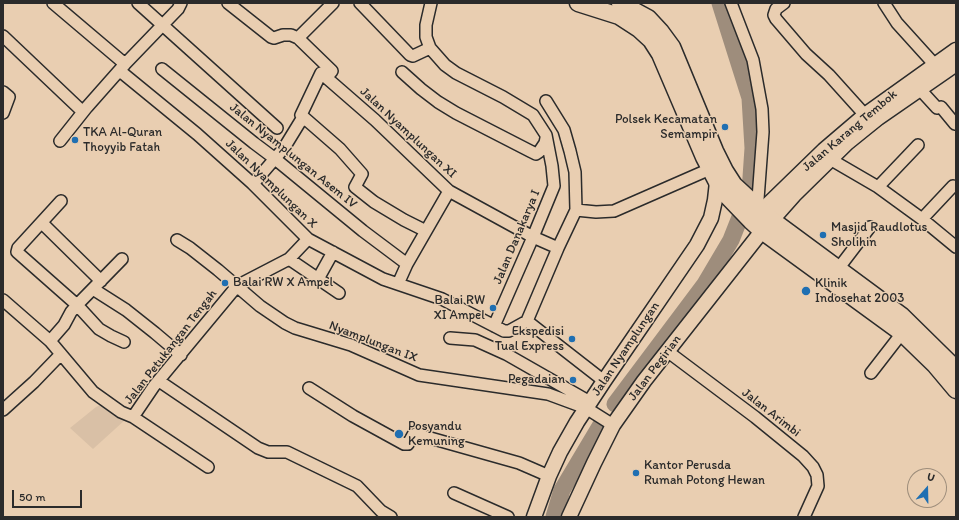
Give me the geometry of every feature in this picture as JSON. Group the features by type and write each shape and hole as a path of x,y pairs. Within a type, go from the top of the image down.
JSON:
{"highway":[{"path":"578,3 619,16 639,28 651,40 660,54 713,175 726,194 838,269 902,316 956,368"},
{"path":"623,4 648,18 662,32 672,47 715,151 734,186 753,213 902,333 936,365 956,390"}],"main road":[{"name":"Jalan Karang Tembok","path":"825,156 847,143 878,118 916,85 935,65 956,50"},
{"name":"Jalan Karang Tembok","path":"753,213 825,156 865,115 916,85 955,67"},
{"name":"Jalan Nyamplungan","path":"534,517 549,476 560,452 588,405 697,244 711,218 715,200 713,175"},
{"name":"Jalan Pegirian","path":"569,517 613,425 667,351 753,213"}],"street":[{"name":"Jalan Nyamplungan X","path":"54,3 122,68 253,184 308,239 383,279 442,299 504,331 508,331 527,321"},
{"path":"138,3 277,128"},
{"path":"60,141 83,112 178,9 181,3"},
{"path":"228,3 268,35 274,38 283,34 292,35 298,38 332,71 327,77 321,73 301,112 301,115 340,149 362,174 355,187 380,205 426,231"},
{"path":"298,38 333,3"},
{"path":"360,3 410,55 413,56 430,48 426,37 428,4"},
{"path":"731,3 753,60 762,109 763,132 753,213"},
{"path":"784,3 776,9 774,15 776,19 806,54 828,75 865,115"},
{"path":"884,3 901,27 935,65"},
{"path":"3,36 83,112"},
{"name":"Jalan Danakarya I","path":"430,48 445,65 456,73 529,112 546,135 554,186 494,326"},
{"name":"Jalan Nyamplungan Asem IV","path":"162,69 363,231 407,264"},
{"path":"402,72 438,102 530,152 537,153 545,143 546,138"},
{"name":"Jalan Nyamplungan XI","path":"327,77 375,120 449,191 533,237 558,248"},
{"path":"916,85 937,108 941,107 954,124"},
{"path":"3,92 9,97 3,113"},
{"path":"546,101 564,130 570,151 574,172 576,210 527,321 604,381"},
{"path":"253,184 290,140 303,118"},
{"path":"878,187 918,145"},
{"path":"825,156 878,187 922,219 956,247"},
{"path":"576,210 596,212 614,211 713,175"},
{"path":"922,219 953,186"},
{"path":"398,284 407,264 449,191"},
{"path":"61,201 17,250 17,252 77,306 99,329 124,342"},
{"path":"42,223 97,285 180,355"},
{"path":"838,269 870,227"},
{"path":"237,286 289,259 308,239"},
{"name":"Nyamplungan IX","path":"176,240 190,248 260,306 292,327 350,345 414,373 541,392 588,405"},
{"path":"318,279 333,252"},
{"path":"50,340 64,325 77,306 122,259"},
{"path":"289,259 339,293"},
{"name":"Jalan Petukangan Tengah","path":"3,300 50,340 93,392 116,409 133,417 159,381 237,286"},
{"path":"871,373 902,333"},
{"path":"450,338 476,340 506,354 588,405 613,425"},
{"name":"Jalan Arimbi","path":"667,351 755,417 803,456 813,467 817,476 818,486 804,517"},
{"path":"4,408 34,382 61,354"},
{"path":"159,381 258,448 268,452 287,452 357,486 382,511 391,517"},
{"path":"309,388 353,416 404,444 408,444 413,435 416,434 519,463 549,476"},
{"path":"133,417 208,467"},
{"path":"454,493 508,517"}],"shaded area":[{"path":"102,404 125,420 93,449 70,428"}],"waterway":[{"path":"615,404 705,284 731,240 750,192 753,148 750,98 720,3"},
{"path":"554,517 562,490 602,423"}],"place":[{"name":"Polsek Kecamatan Semampir","path":"725,127"},
{"name":"TKA Al-Quran Thoyyib Fatah","path":"75,140"},
{"name":"Masjid Raudlotus Sholihin","path":"823,235"},
{"name":"Balai RW X Ampel","path":"225,283"},
{"name":"Klinik Indosehat 2003","path":"806,291"},
{"name":"Balai RW XI Ampel","path":"493,308"},
{"name":"Ekspedisi Tual Express","path":"572,339"},
{"name":"Pegadaian","path":"573,380"},
{"name":"Posyandu Kemuning","path":"399,434"},
{"name":"Kantor Perusda Rumah Potong Hewan","path":"636,473"}]}
